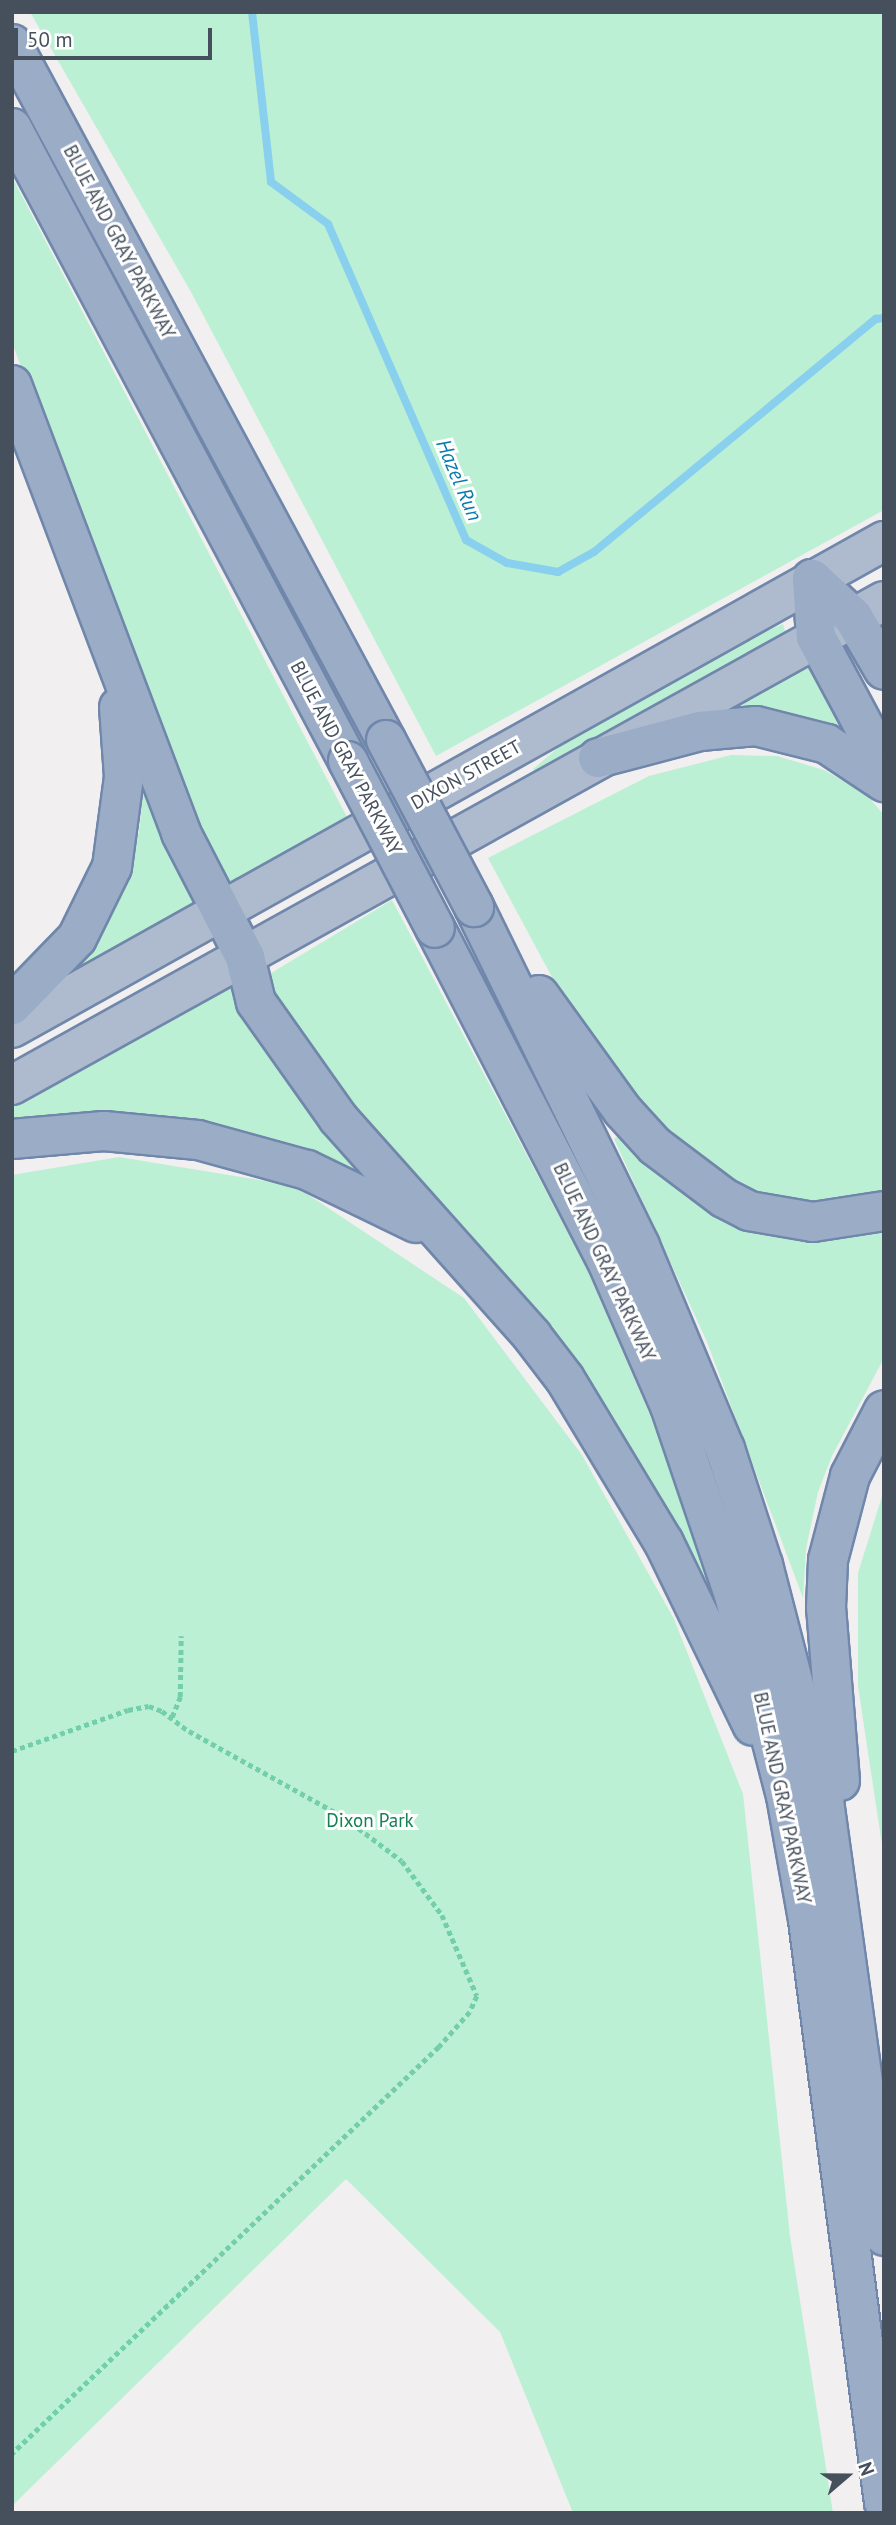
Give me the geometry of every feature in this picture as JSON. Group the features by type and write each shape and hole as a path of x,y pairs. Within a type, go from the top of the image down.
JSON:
{"highway":[{"name":"BLUE AND GRAY PARKWAY","path":"12,44 474,907 640,1246 725,1449 800,1696 824,1801 853,1994 884,2236"},
{"name":"BLUE AND GRAY PARKWAY","path":"12,128 348,761 606,1259 670,1406 734,1595 786,1796 807,1920 884,2502"},
{"path":"12,385 181,833 245,957 256,1002 304,1075 532,1336 621,1466 664,1543 786,1796"},
{"path":"812,579 868,609 884,670"},
{"path":"812,579 816,637 884,764"},
{"path":"12,1005 77,938 97,906 119,842 124,777 121,722 105,636"},
{"path":"598,758 700,731 756,726 827,744 884,782"},
{"path":"474,907 623,1111 692,1177 749,1211 777,1219 849,1220 884,1211"},
{"path":"12,1139 104,1131 198,1140 247,1151 364,1194 451,1245"},
{"path":"853,1994 826,1608 838,1514 850,1476 884,1410"}],"main road":[{"name":"DIXON STREET","path":"12,1028 884,541"},
{"path":"12,1085 868,609"}],"path":[{"path":"172,1718 180,1696 181,1636"},
{"path":"12,1751 128,1710 149,1706 172,1718 345,1818 402,1861 442,1915 477,1996 470,2012 439,2047 12,2454"}],"green space":[{"path":"30,12 884,12 884,510 436,756 191,292"},
{"path":"12,177 348,819 226,889 219,884 115,627 12,342"},
{"path":"783,624 786,634 537,775 533,769 578,731 712,654"},
{"path":"811,663 849,734 780,713 711,715"},
{"path":"731,755 777,756 824,770 867,795 884,815 884,1203 765,1204 683,1149 602,1052 553,979 488,858 649,776"},
{"path":"147,793 200,901 65,981 60,977 124,879 139,832 143,794"},
{"path":"392,900 587,1269 675,1473 710,1577 699,1581 646,1473 561,1342 441,1206 353,1114 265,987 272,983 268,975"},
{"path":"232,987 291,1075 391,1192 12,1123 12,1106"},
{"path":"626,1131 669,1176 884,1223 884,1358 832,1456 818,1492 806,1549 803,1598 707,1342 614,1139"},
{"name":"Dixon Park","path":"119,1157 295,1186 464,1298 582,1455 674,1619 743,1794 790,2236 833,2513 573,2513 500,2332 346,2179 12,2506 12,1175"},
{"path":"884,1490 884,1858 858,1686 858,1573"}],"waterway":[{"name":"Hazel Run","path":"252,12 271,182 328,224 466,540 507,563 558,572 594,552 876,319 884,318"}]}
